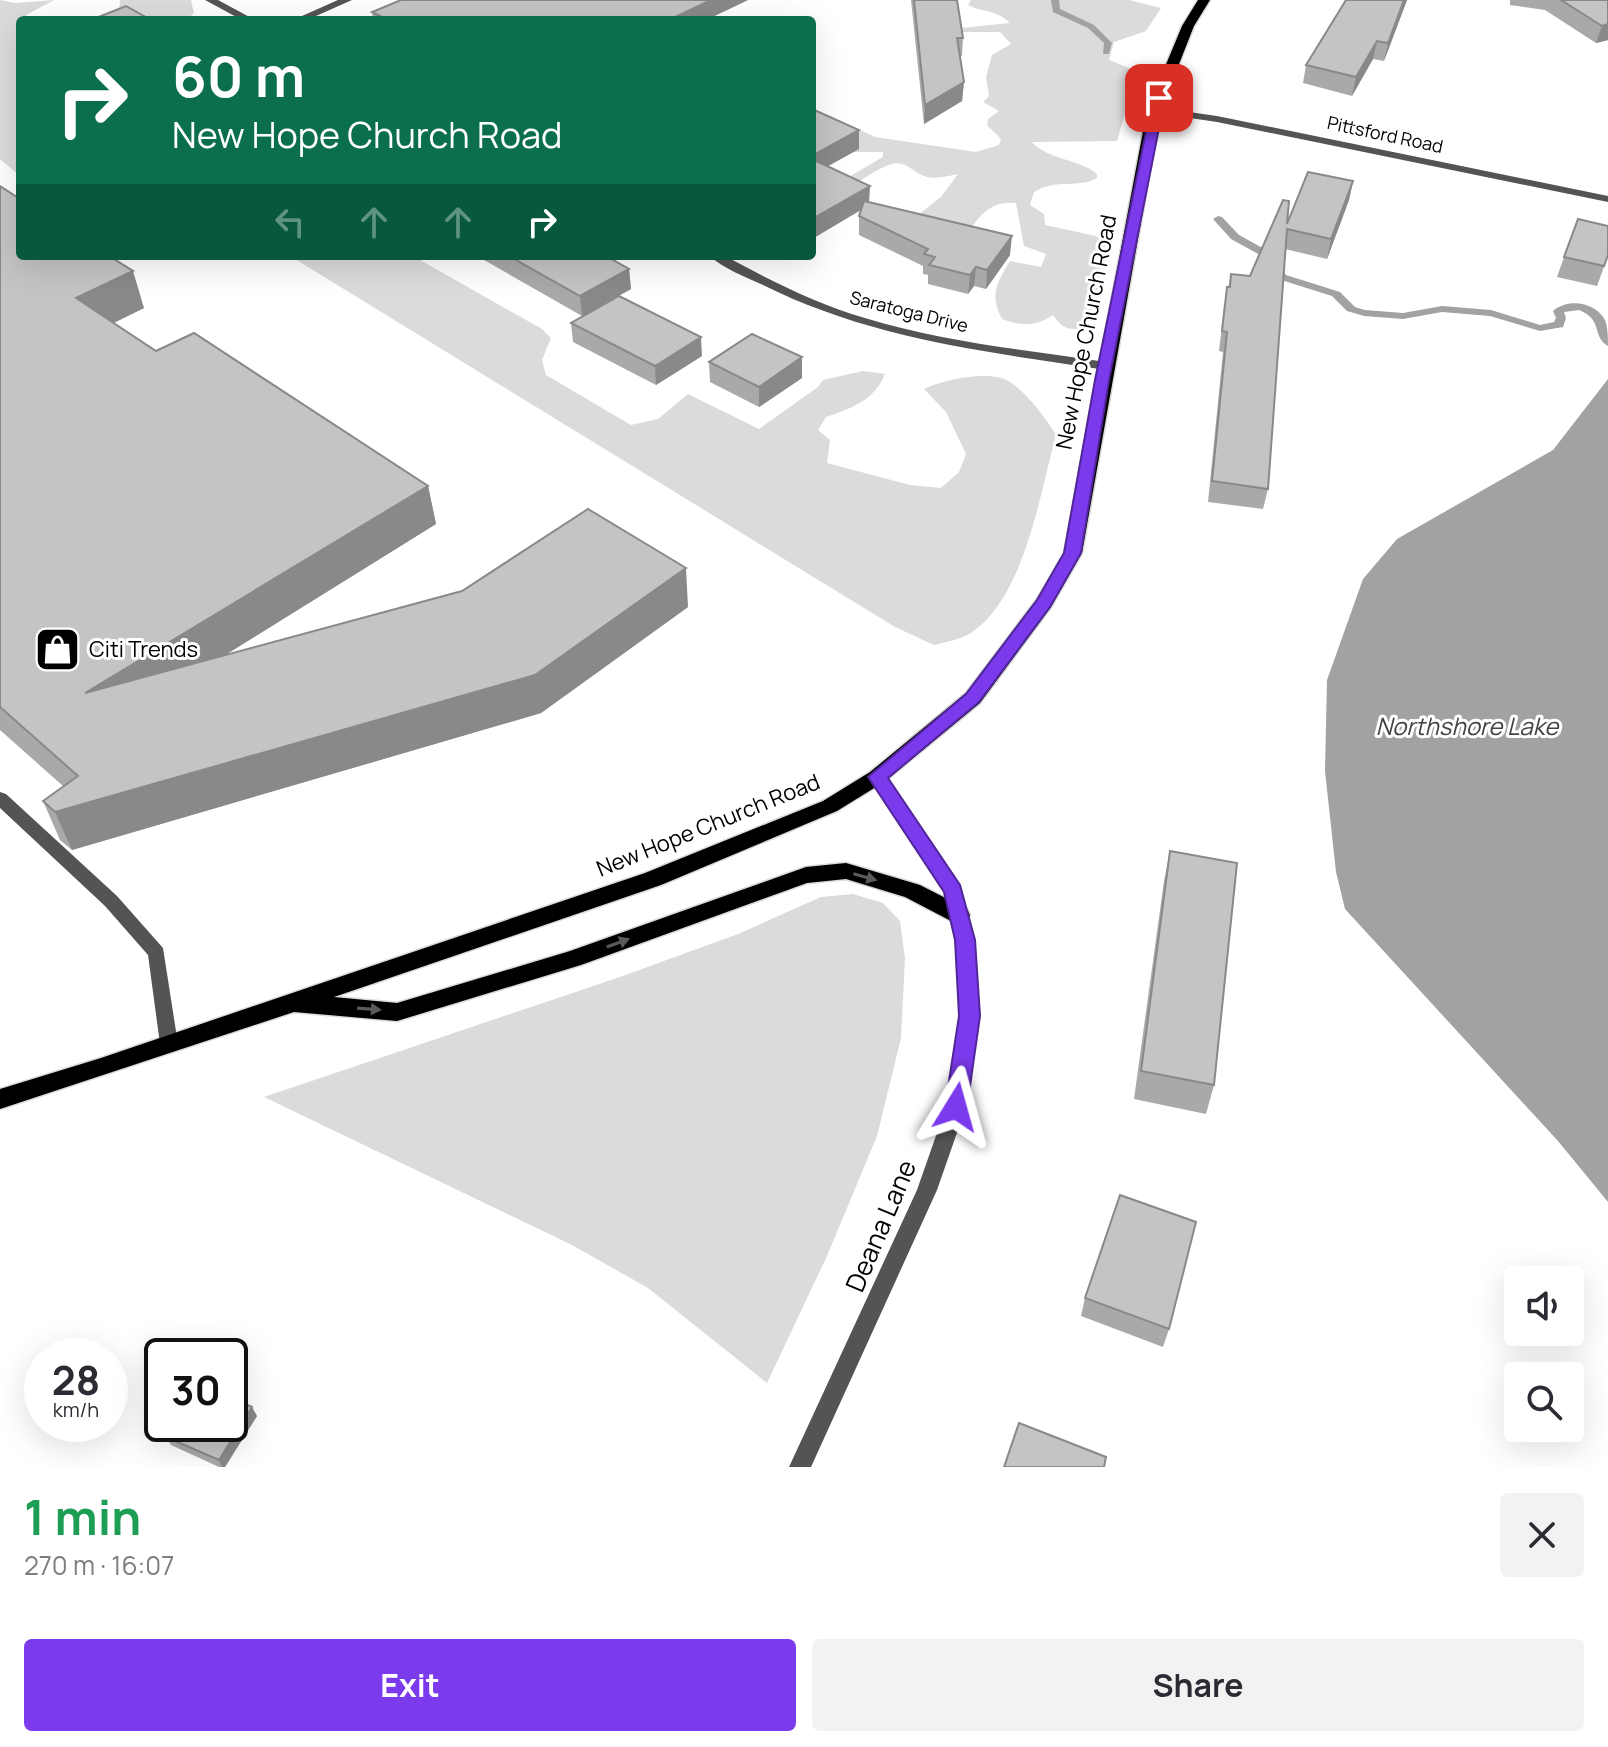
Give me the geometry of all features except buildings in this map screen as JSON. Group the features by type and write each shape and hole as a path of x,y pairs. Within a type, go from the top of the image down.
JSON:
{"main road":[{"name":"New Hope Church Road","path":"0,1099 653,879 830,806 877,777 973,698 1044,603 1073,553 1154,110 1188,26 1204,0"},
{"path":"291,1003 397,1012 573,959 806,875 846,871 912,891 959,915"}],"street":[{"path":"210,0 242,16"},
{"path":"308,16 347,0"},
{"name":"Pittsford Road","path":"1154,110 1217,119 1608,199"},
{"name":"Saratoga Drive","path":"724,260 798,297 859,321 969,345 1106,366"},
{"name":"Deana Lane","path":"800,1467 927,1190 956,1107 969,1016 965,940 953,891 877,777"},
{"path":"0,798 111,901 157,953 169,1044"}],"shaded area":[{"path":"0,0 15,3 54,0 28,16 16,16 16,173 0,159"},
{"path":"120,0 191,0 194,13 191,16 107,16 119,11"},
{"path":"971,0 1129,0 1161,8 1146,31 1114,42 1109,60 1129,68 1132,79 1117,141 1032,142 1097,174 1097,178 1083,183 1051,185 1034,192 1030,205 1044,214 1045,225 1096,236 1106,243 1094,306 1082,328 1065,327 1053,315 1028,324 1002,319 995,295 1010,261 1041,267 1046,254 1024,246 1016,203 991,208 972,227 913,219 941,197 958,174 927,177 897,163 883,167 855,184 828,189 883,157 883,152 855,152 818,118 828,115 875,137 976,152 999,145 1001,139 987,125 988,119 999,111 983,102 989,96 986,77 992,55 1011,44 1000,32 957,32 961,28 1010,23 1000,15 968,5"},
{"path":"297,260 420,260 542,329 551,338 542,360 546,375 631,425 658,419 688,394 759,429 818,387 823,380 863,371 885,374 868,397 853,407 826,417 818,430 830,440 827,463 910,485 941,488 959,472 966,454 946,412 924,389 967,377 992,376 1010,382 1029,399 1056,435 1036,515 1016,572 1004,597 988,618 965,636 934,645 895,627"},
{"path":"853,894 883,903 900,921 905,958 901,1038 877,1136 827,1256 767,1383 648,1288 572,1245 264,1097 620,977 738,934 821,897"}],"water":[{"name":"Northshore Lake","path":"1608,379 1608,1202 1558,1141 1345,909 1336,872 1325,771 1327,680 1363,579 1397,539 1553,450"}],"waterway":[{"path":"1055,0 1056,10 1091,26 1103,36 1108,43 1106,52"},
{"path":"1218,219 1235,237 1264,253 1282,277 1336,294 1351,309 1403,316 1442,309 1491,313 1540,328 1559,325 1561,318 1558,311 1563,308 1580,307 1599,319 1608,343"}],"place":[{"name":"Citi Trends","path":"58,649"}],"route":[{"path":"956,1107 969,1016 965,940 953,891 877,777 973,698 1044,603 1073,553 1102,380 1154,110 1159,98"}]}
